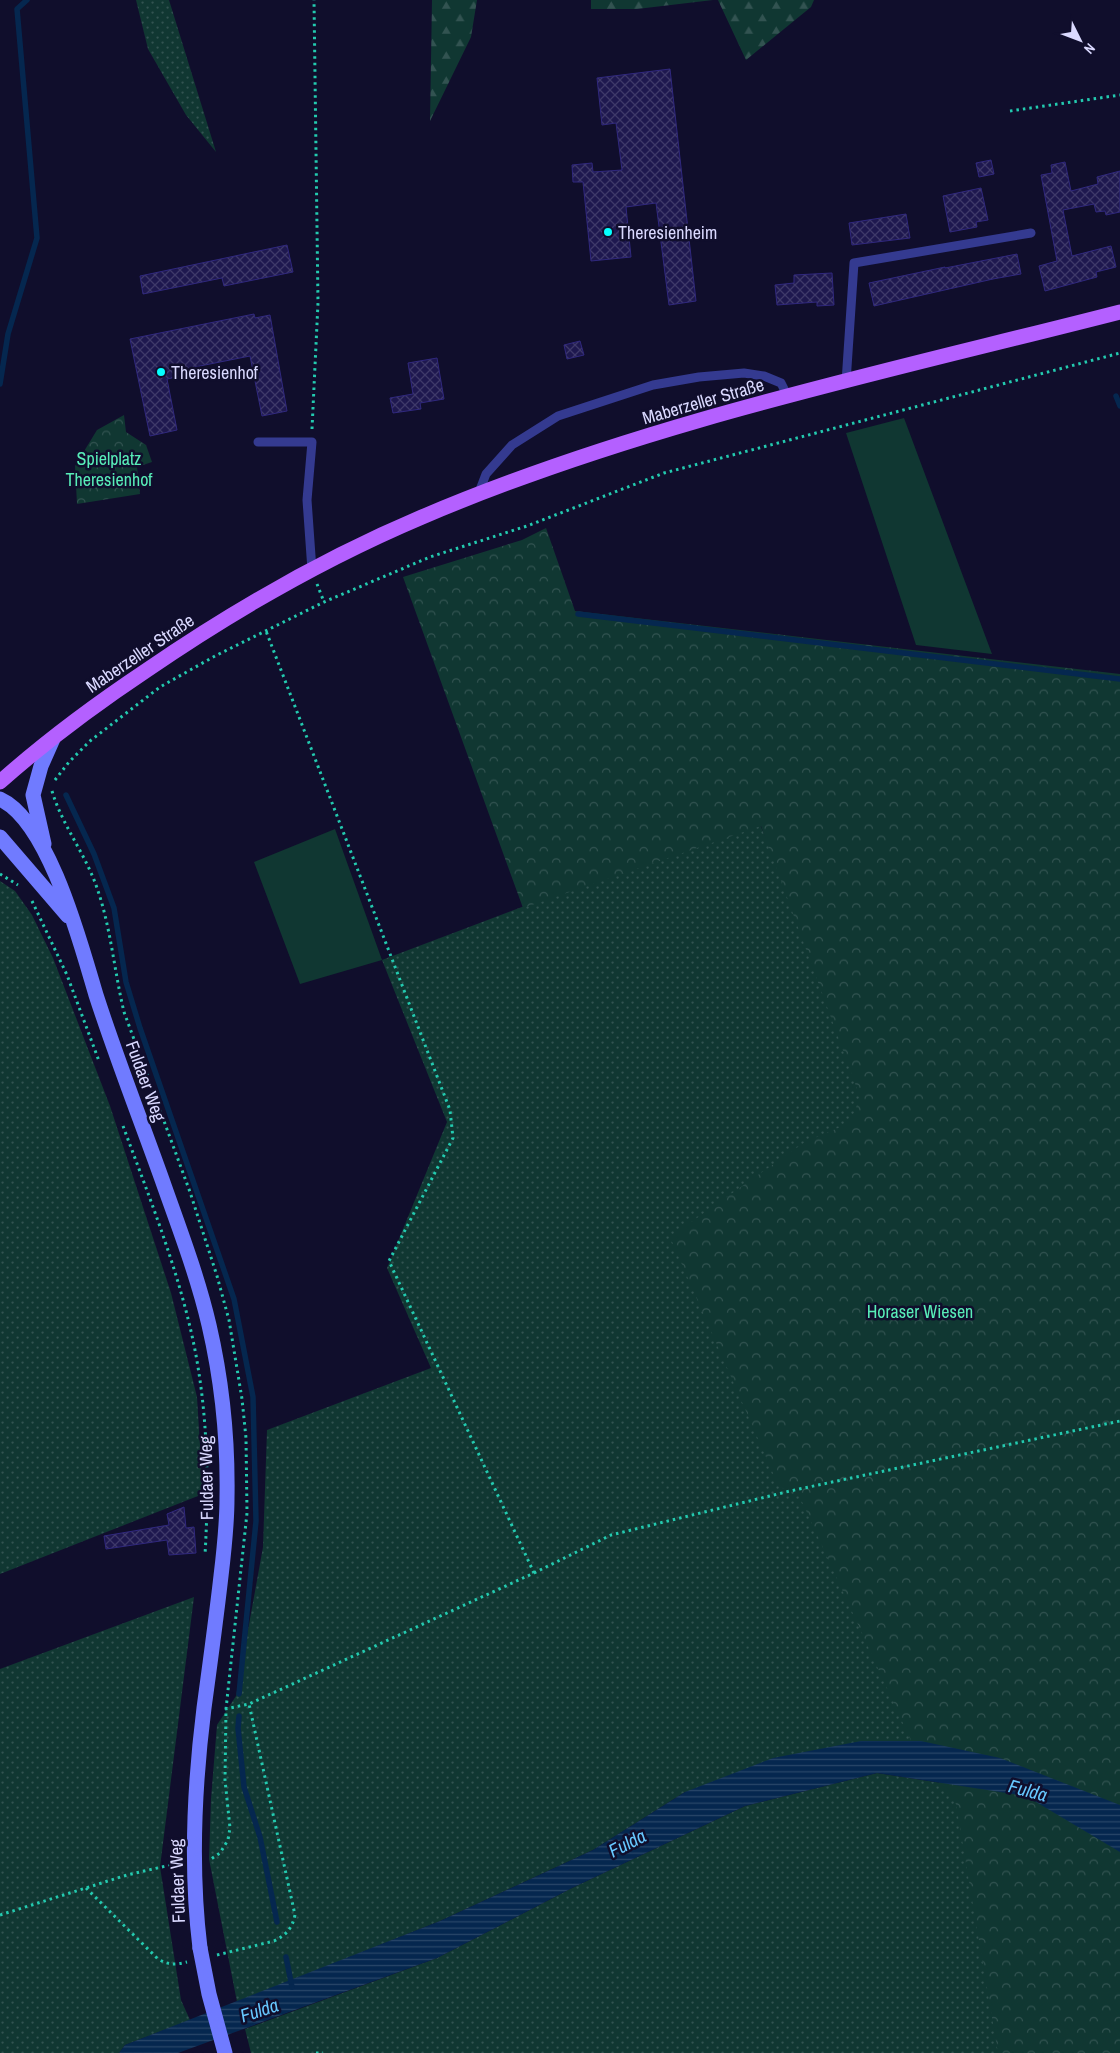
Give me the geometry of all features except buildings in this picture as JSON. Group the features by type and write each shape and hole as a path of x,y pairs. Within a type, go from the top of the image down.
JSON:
{"main road":[{"name":"Maberzeller Straße","path":"0,782 52,739 114,692 190,640 258,599 312,570 418,518 583,457 788,396 1120,312"},
{"path":"46,852 34,794 41,766 52,739"},
{"name":"Fuldaer Weg","path":"0,799 11,804 46,852 60,884 110,1038 192,1263 209,1326 222,1401 227,1501 223,1554 195,1804 193,1861 195,1910 202,1955 209,1994 225,2053"},
{"name":"Fuldaer Weg","path":"0,838 73,921"},
{"path":"0,853 18,858"}],"lane":[{"path":"846,382 854,263 1031,233"},
{"path":"478,496 486,474 512,445 534,430 558,416 644,388 700,377 744,373 764,376 781,383 788,396"},
{"path":"258,442 312,442 307,500 312,570"}],"path":[{"path":"312,442 318,303 314,0"},
{"path":"1010,111 1120,95"},
{"path":"52,792 56,778 90,741 160,687 215,656 324,602 430,557 527,526 664,473 1120,353"},
{"path":"266,630 450,1110 453,1138 389,1261 534,1573"},
{"path":"0,874 20,887"},
{"path":"26,894 32,900 57,951 100,1061"},
{"path":"123,1125 177,1281 195,1349 204,1410 207,1450 205,1562"},
{"path":"210,1868 211,1859 220,1853 228,1840 230,1828 225,1780 226,1709 249,1704 534,1573 611,1535 790,1491 1120,1420"},
{"path":"86,1888 158,1959 166,1964 176,1965 202,1955 274,1941 282,1937 293,1924 295,1915 249,1704"},
{"path":"0,1916 127,1875 176,1863 177,1854"},
{"path":"316,2053 324,2053"}],"green space":[{"path":"136,0 169,0 216,152 186,115 148,49"},
{"path":"432,0 477,0 471,37 430,121"},
{"path":"591,0 713,0 637,9 591,9"},
{"path":"718,0 814,0 811,7 746,60"},
{"name":"Spielplatz Theresienhof","path":"124,415 126,432 146,445 152,462 137,467 140,494 77,504 75,466 97,430"},
{"path":"904,418 992,654 916,645 846,433"},
{"name":"Horaser Wiesen","path":"546,528 575,611 1120,674 1120,2053 998,2053 956,1804 917,1754 798,1493 779,1487 670,1237 805,1142 850,1123 860,1097 761,826 523,908 403,577 522,540"},
{"path":"757,818 883,1098 1000,1758 685,1792 593,1850 440,1921 237,2002 209,1859 211,1799 217,1725 236,1696 263,1547 267,1430 431,1368 387,1268 447,1122 382,960"},
{"path":"335,829 382,960 300,984 254,862"},
{"path":"0,881 15,891 32,915 53,958 110,1106 171,1293 197,1397 203,1494 0,1574"},
{"path":"194,1597 160,1867 181,2000 190,2020 125,2045 119,2053 0,2053 0,1669"},
{"path":"877,1773 1026,1796 1120,2053 251,2053 245,2029 437,1958 572,1888 745,1806"}],"water":[{"name":"Fulda","path":"861,1741 921,1741 1000,1758 1120,1805 1120,1852 1026,1796 877,1773 745,1806 572,1888 437,1958 178,2053 119,2053 125,2045 440,1921 593,1850 685,1792 773,1758"}],"waterway":[{"path":"0,384 8,334 37,238 17,9 27,0"},
{"path":"1116,396 1120,406"},
{"path":"578,614 1120,679"},
{"path":"66,795 94,854 114,908 126,982 140,1028 234,1299 253,1397 256,1521 239,1694"},
{"path":"239,1716 238,1728 244,1787 260,1837 277,1922"},
{"path":"286,1957 292,1987"}],"place":[{"name":"Theresienheim","path":"608,232"},
{"name":"Theresienhof","path":"161,372"}]}
